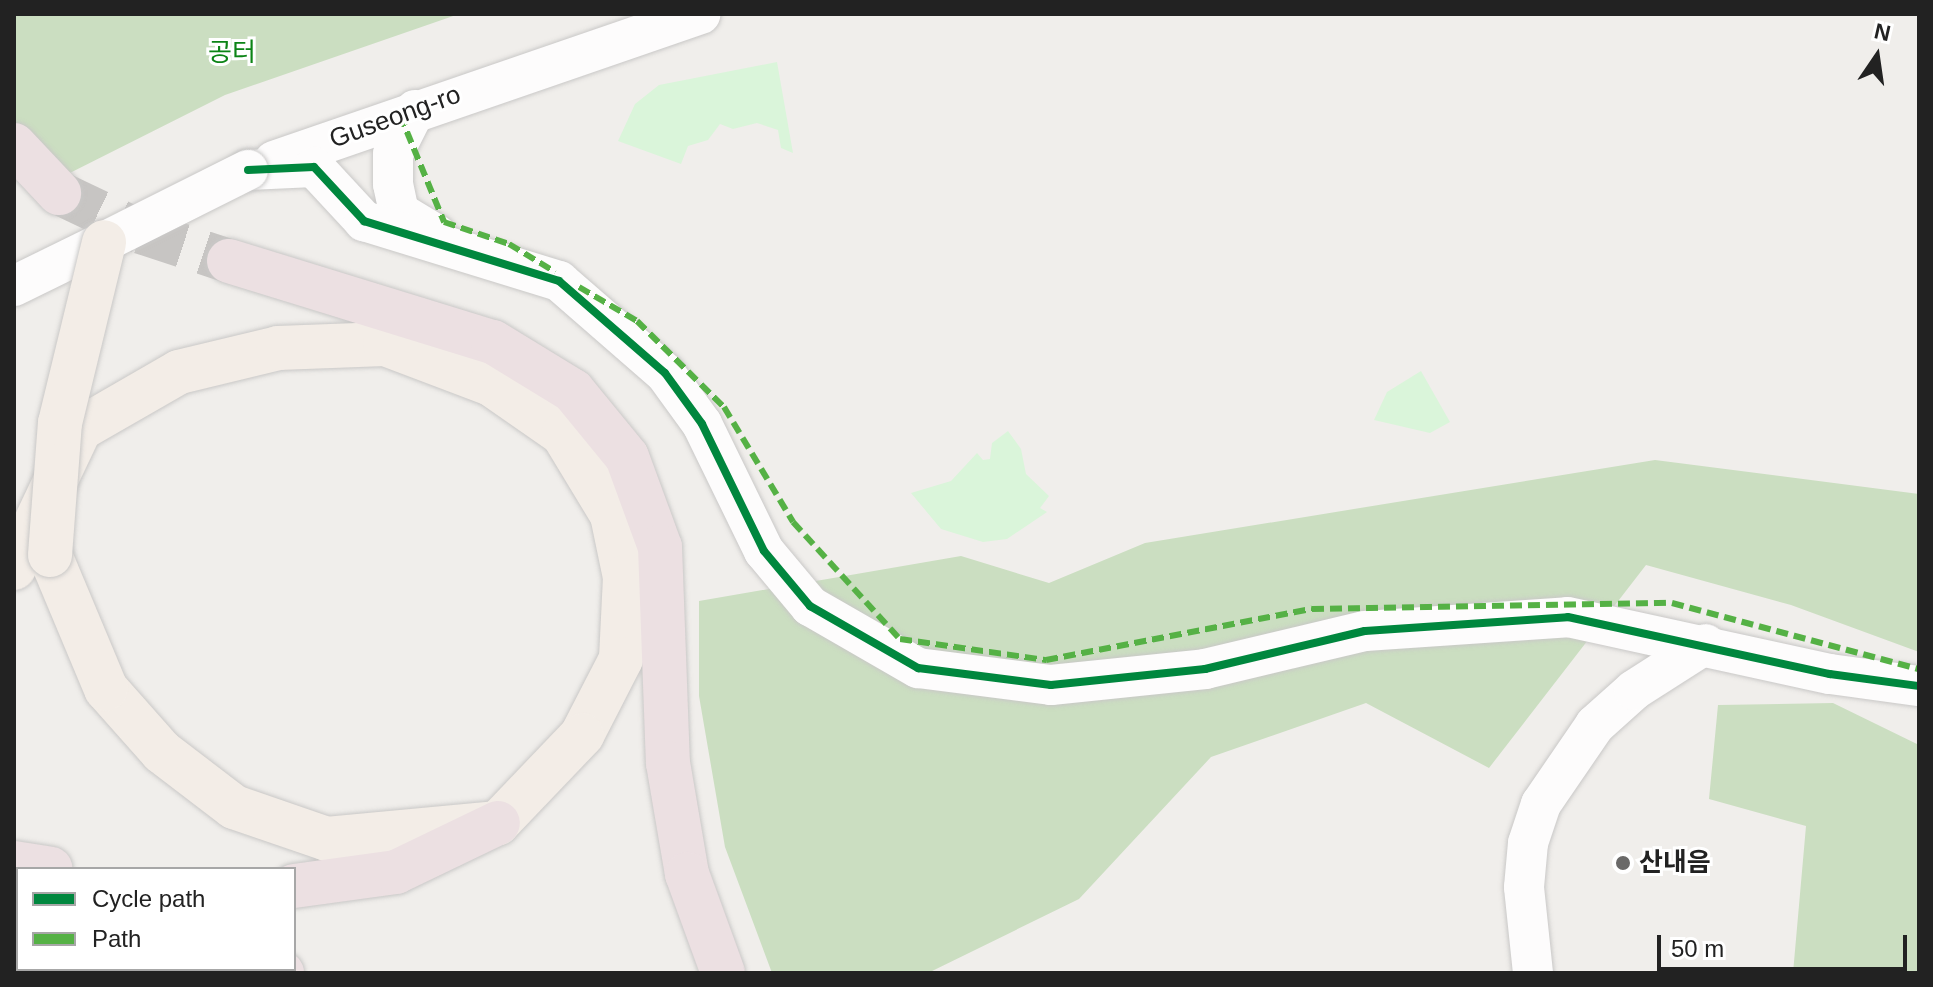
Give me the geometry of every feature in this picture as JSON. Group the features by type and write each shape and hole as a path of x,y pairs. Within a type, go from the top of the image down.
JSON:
{"highway":[{"path":"14,145 59,193"},
{"path":"229,261 493,342 573,391 627,457 660,547 668,763 687,874 723,973"},
{"path":"296,886 396,872 498,823"}],"main road":[{"path":"32,561 80,429 179,372 278,348 385,344 491,384 563,434 612,515 625,577 621,659 582,735 498,823 327,839 234,807 162,752 106,689 32,561 60,423 104,242"}],"street":[{"name":"Guseong-ro","path":"14,286 248,170 658,19 700,14"},
{"path":"415,110 393,154 399,212 455,246"},
{"path":"248,170 314,167 364,221 455,246 559,281 665,373 702,424 764,551 810,606 918,668 1051,685 1205,669 1365,631 1568,617 1706,644 1830,674 1919,686"},
{"path":"1533,973 1523,923 1524,887 1528,843 1541,804 1595,725 1634,690 1706,644"}],"green space":[{"name":"공터","path":"14,14 459,14 225,95 32,192 14,166"},
{"path":"777,62 793,153 781,148 778,130 757,123 733,129 720,124 708,140 688,146 681,164 618,141 635,104 659,85"},
{"path":"1421,371 1450,422 1430,433 1374,420 1387,392"},
{"path":"1008,431 1021,449 1026,474 1049,496 1040,508 1047,512 1007,539 983,542 941,529 911,493 951,481 977,453 983,460 990,459 992,443"},
{"path":"1655,460 1919,494 1919,652 1791,605 1646,565 1489,768 1366,703 1211,757 1079,899 928,973 772,973 725,847 699,696 699,601 961,556 1049,583 1145,543"},
{"path":"1833,703 1919,745 1919,973 1793,973 1806,826 1709,799 1718,705"}],"tunnel":[{"path":"59,193 141,232 229,261"}],"marked path":[{"path":"400,115 444,222 509,244 555,272"},
{"path":"579,287 637,321 724,407 793,522 900,639 1046,660 1312,609 1672,603 1919,669"}],"cycle path":[{"path":"248,170 314,167 364,221 559,281 665,373 702,424 764,551 810,606 918,668 1051,685 1205,669 1365,631 1568,617 1830,674 1919,686"}],"place":[{"name":"산내음","path":"1623,863"}]}
